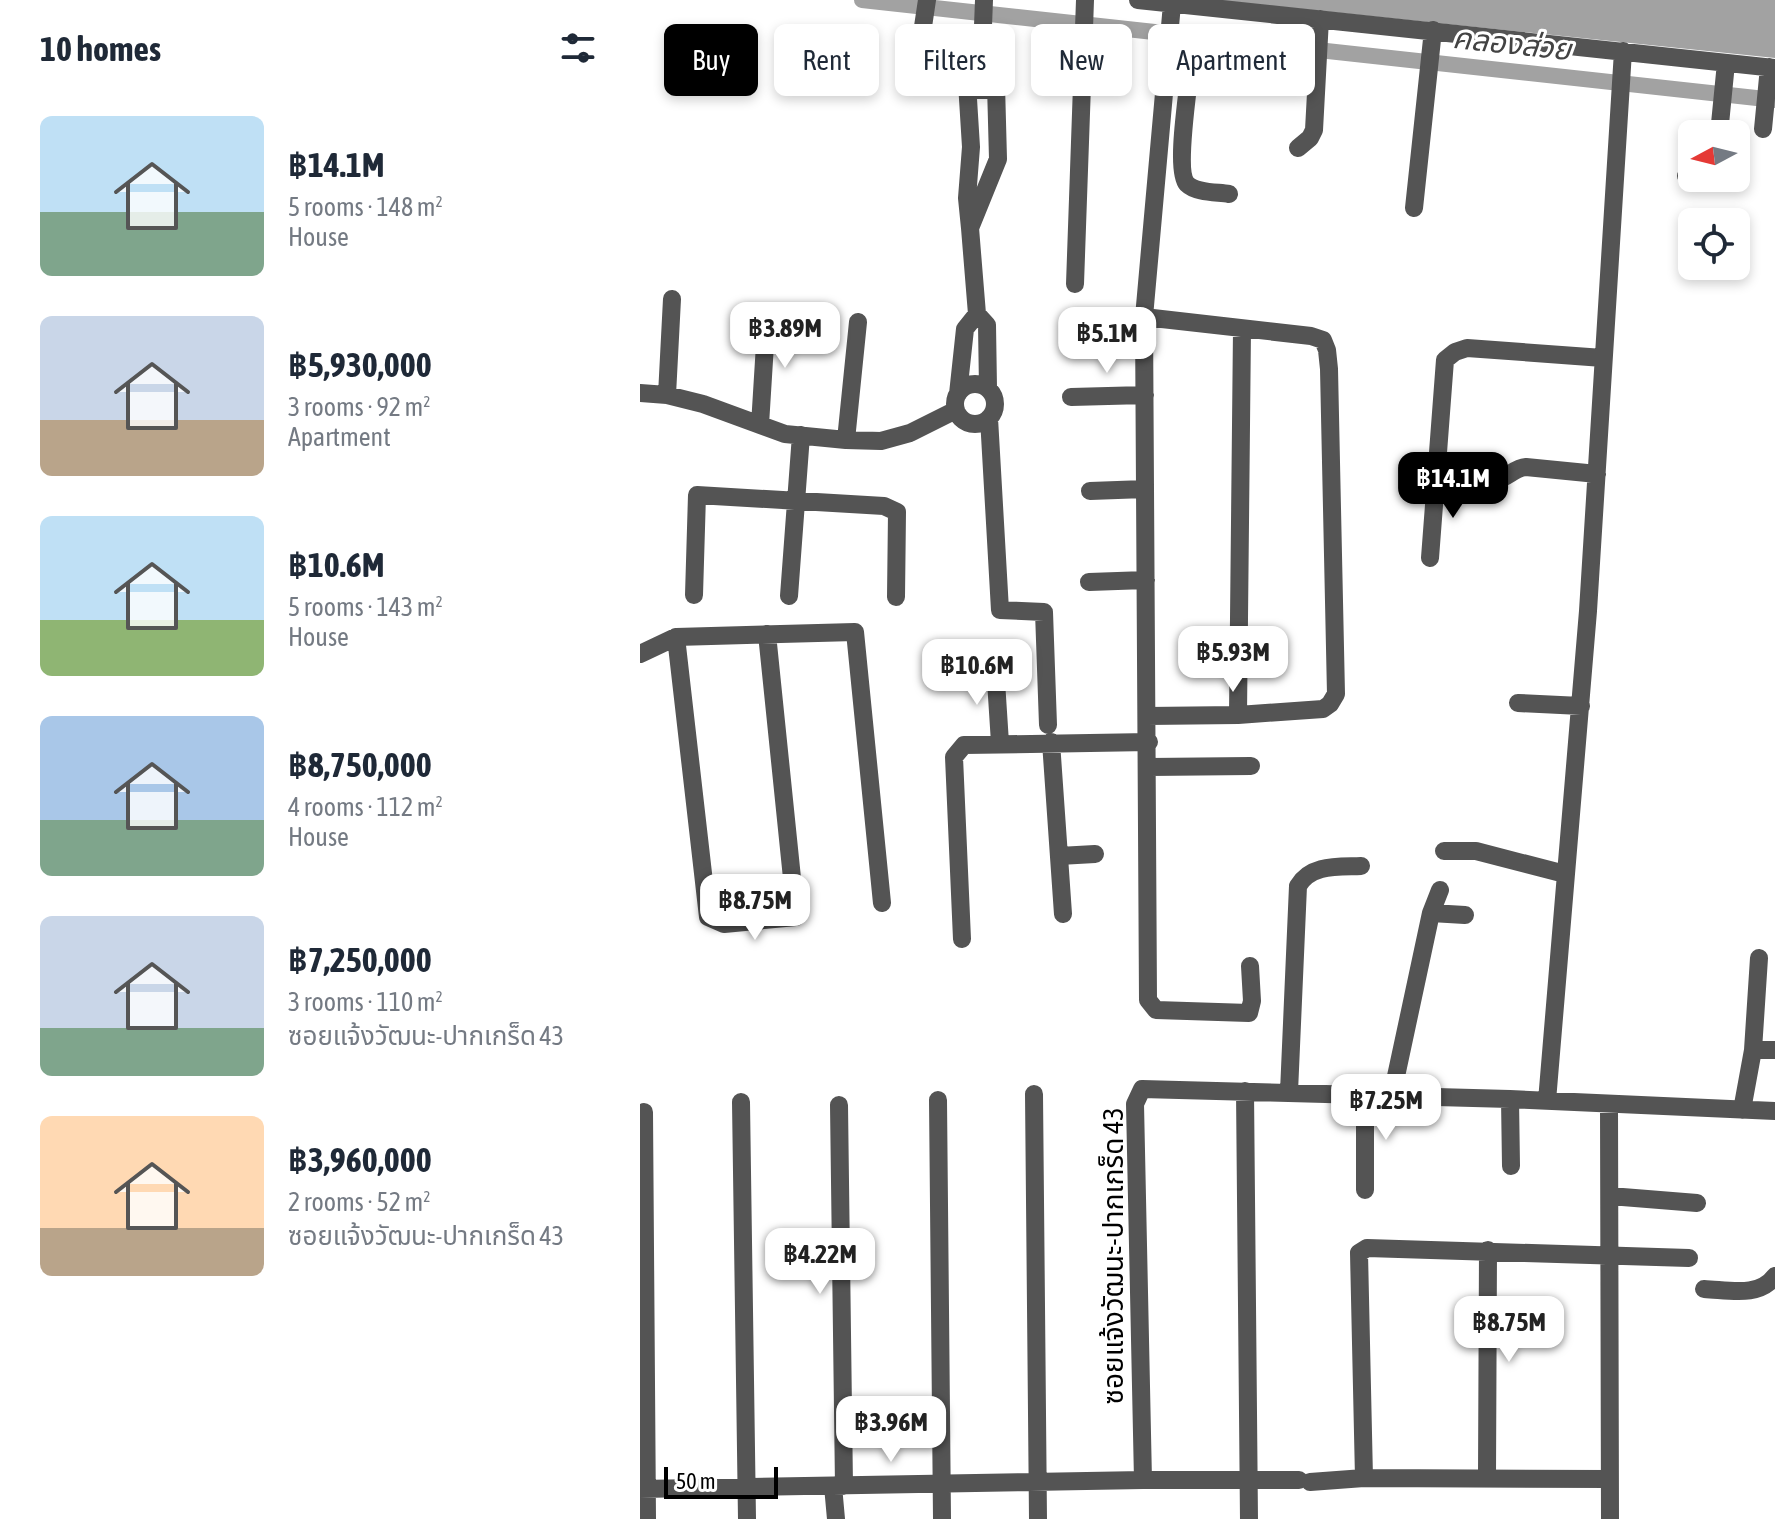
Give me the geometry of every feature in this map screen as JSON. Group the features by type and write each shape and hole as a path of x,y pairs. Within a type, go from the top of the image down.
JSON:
{"street":[{"path":"924,24 927,0"},
{"path":"983,24 984,0"},
{"path":"1138,0 1171,12 1725,70 1772,68 1763,129"},
{"path":"1075,284 1085,5"},
{"path":"1170,24 1171,12"},
{"path":"1298,148 1314,130 1320,26"},
{"path":"1414,208 1432,38"},
{"path":"1547,1101 1581,706 1622,59"},
{"path":"1720,120 1725,70"},
{"path":"968,96 971,147 967,198 977,314 987,325 988,388"},
{"path":"970,228 998,159 996,96"},
{"path":"1164,96 1144,317 1149,742 1148,1000 1156,1010 1249,1013 1252,1001 1250,966"},
{"path":"1188,96 1183,177 1187,185 1199,190 1229,194"},
{"path":"667,395 672,299"},
{"path":"760,425 767,312"},
{"path":"640,393 667,395 785,434 881,441 910,433 957,402 969,385 982,384 995,399 994,413 977,424 964,420 957,402 965,329 977,314"},
{"path":"1144,317 1311,336 1323,340 1327,350 1336,694 1323,709 1238,715 1147,716"},
{"path":"846,440 858,322"},
{"path":"1238,715 1242,329"},
{"path":"1430,558 1442,366 1445,360 1467,348 1603,358"},
{"path":"1071,397 1145,395"},
{"path":"989,418 1000,610 1044,612 1063,914"},
{"path":"789,596 801,435"},
{"path":"1435,478 1489,481 1504,478 1515,469 1526,467 1597,474"},
{"path":"1090,491 1145,489"},
{"path":"694,595 697,495 884,506 897,512 896,597"},
{"path":"1089,582 1146,580"},
{"path":"640,654 676,637 855,632 882,903"},
{"path":"676,637 708,917 724,924 796,917 767,634"},
{"path":"950,674 992,672 996,681 1000,743"},
{"path":"1518,703 1581,706"},
{"path":"962,939 954,757 964,745 1000,743 1050,733 1149,742"},
{"path":"1149,767 1251,766"},
{"path":"1444,851 1476,851 1565,874"},
{"path":"1059,856 1095,854"},
{"path":"1289,1092 1298,886 1304,875 1322,868 1361,866"},
{"path":"1392,1095 1431,913 1440,890"},
{"path":"1431,913 1465,915"},
{"path":"1742,1110 1753,1050 1759,958"},
{"path":"1753,1050 1775,1050"},
{"name":"ซอยแจ้งวัฒนะ-ปากเกร็ด 43","path":"1143,1480 1135,1104 1142,1089 1510,1099 1775,1111"},
{"path":"1245,1091 1249,1519"},
{"path":"1034,1094 1038,1519"},
{"path":"1365,1094 1365,1190"},
{"path":"1510,1099 1511,1166"},
{"path":"938,1100 942,1519"},
{"path":"741,1102 747,1519"},
{"path":"1609,1104 1610,1519"},
{"path":"836,1519 839,1105"},
{"path":"644,1112 643,1489 647,1519"},
{"path":"1610,1196 1697,1203"},
{"path":"1364,1478 1359,1253 1367,1248 1689,1258"},
{"path":"1487,1477 1488,1250"},
{"path":"1704,1289 1759,1290 1775,1276"},
{"path":"643,1489 1143,1480 1609,1479"}],"shaded area":[{"path":"1215,0 1775,0 1775,58"}],"waterway":[{"name":"คลองส่วย","path":"862,0 1775,100"}]}
